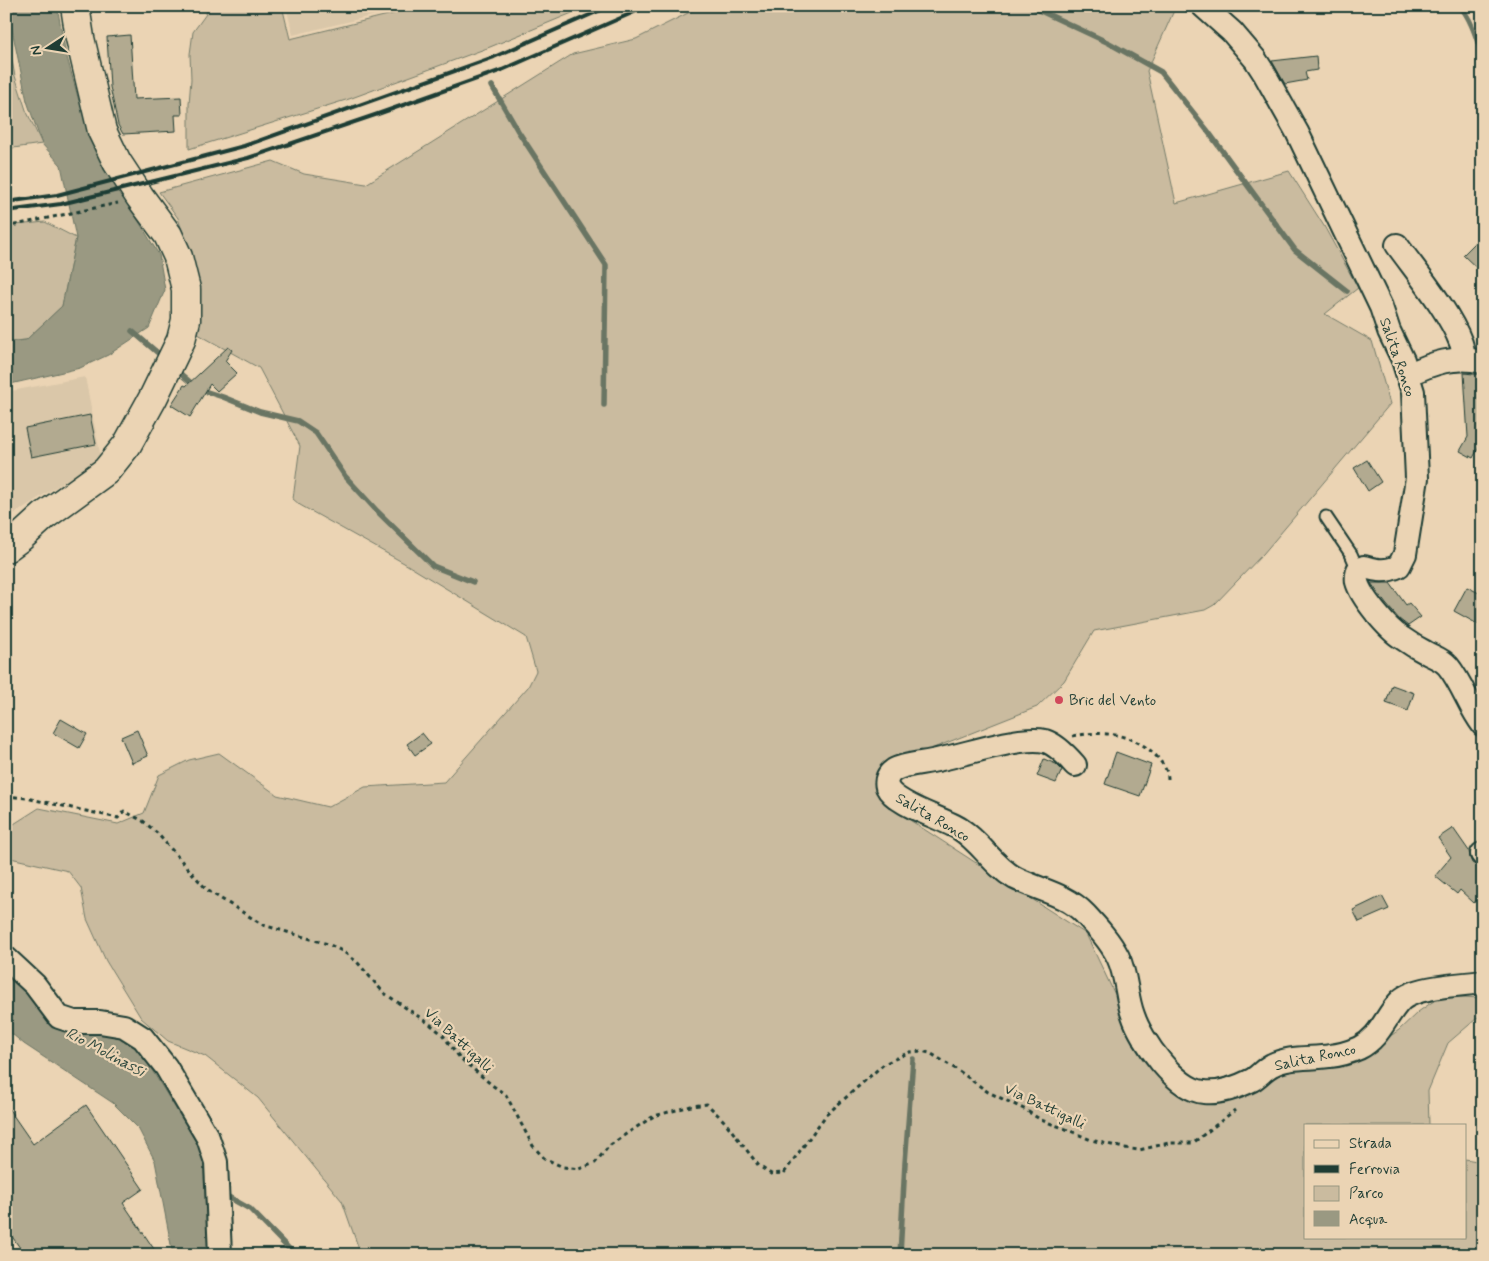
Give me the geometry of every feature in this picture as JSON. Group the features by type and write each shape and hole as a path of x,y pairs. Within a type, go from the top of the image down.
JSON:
{"main road":[{"path":"6,548 44,516 106,471 127,445 154,398 174,357 182,340 186,320 186,289 178,258 168,235 117,162 102,131 80,38 75,6"}],"street":[{"name":"Salita Ronco","path":"1203,6 1232,32 1255,59 1297,132 1381,307 1413,392 1417,478 1405,554 1399,566 1395,568 1380,571 1364,567 1358,570"},
{"path":"1397,245 1424,281 1473,360"},
{"path":"1408,375 1428,365 1447,360 1473,360"},
{"path":"1358,570 1356,578 1358,585 1371,606 1400,638 1447,664 1475,716 1483,725"},
{"name":"Salita Ronco","path":"1046,741 1032,740 1004,744 898,768 888,776 887,787 905,803 961,830 981,847 1002,870 1014,878 1063,898 1078,907 1112,946 1119,959 1124,973 1132,1014 1145,1038 1163,1064 1183,1084 1191,1089 1199,1092 1218,1092 1234,1088 1253,1079 1273,1064 1294,1059 1346,1053 1361,1047 1375,1037 1400,1002 1407,996 1417,992 1483,982"},
{"path":"1046,741 1064,754 1075,766"},
{"path":"6,958 35,985 59,1016 74,1022 100,1022 124,1026 142,1038 166,1067 192,1108 208,1138 216,1162 219,1251"}],"lane":[{"path":"1326,517 1351,554 1358,570"}],"path":[{"path":"6,227 121,202"},
{"path":"1046,741 1106,733 1128,738 1154,754 1168,773 1168,779"},
{"name":"Via Battigalli","path":"6,796 26,798 118,818 124,811 143,821 157,833 207,890 263,925 328,944 344,952 357,962 384,993 431,1024 442,1034 460,1058 492,1085 506,1094 533,1146 544,1158 563,1167 579,1170 595,1162 610,1146 654,1116 691,1106 707,1104 725,1122 759,1166 771,1174 784,1173 826,1115 884,1064 910,1052 921,1051 930,1053 988,1092 1024,1109 1041,1120 1090,1140 1139,1150 1169,1143 1192,1143 1247,1101 1253,1079"}],"shaded area":[{"path":"286,6 412,6 293,35"},
{"path":"85,377 101,458 6,519 6,392"}],"green space":[{"path":"208,6 282,6 290,39 425,6 589,6 490,47 349,99 189,149 190,54 193,32 206,14"},
{"path":"702,6 1176,6 1147,71 1176,203 1289,171 1324,226 1358,288 1325,314 1372,341 1390,404 1263,554 1214,605 1205,610 1094,631 1064,681 1037,707 888,766 879,794 885,804 1086,934 1142,1051 1189,1097 1289,1066 1366,1053 1399,1030 1418,1012 1441,996 1483,998 1483,1013 1448,1043 1428,1091 1429,1124 1304,1124 1304,1238 1466,1238 1466,1159 1483,1162 1483,1255 361,1255 342,1201 258,1098 205,1056 168,1041 141,1018 106,961 87,919 81,888 68,871 6,857 6,829 39,808 118,824 144,813 159,775 189,760 219,753 277,795 328,807 365,787 444,782 528,687 536,671 526,637 404,563 300,505 293,499 300,446 259,368 198,334 198,282 178,218 159,192 273,161 304,174 366,184 573,54 636,39"},
{"path":"6,30 15,76 26,110 42,144 6,149"},
{"path":"45,222 76,238 62,306 26,340 6,342 6,226"}],"water":[{"path":"7,6 57,6 65,50 82,112 102,160 159,255 165,290 149,328 108,355 80,368 6,385 6,342 26,340 62,306 76,238 61,165 42,144 27,101"},
{"name":"Rio Molinassi","path":"6,971 56,1022 123,1034 142,1054 203,1153 208,1255 173,1255 155,1161 138,1128 113,1103 24,1044 6,1029"}],"building":[{"path":"130,35 134,99 181,97 182,115 175,115 176,131 123,134 118,125 110,87 107,37"},
{"path":"1316,56 1317,70 1305,72 1307,80 1285,84 1272,61"},
{"path":"1483,235 1483,274 1463,255"},
{"path":"228,347 232,350 225,361 237,373 217,391 210,384 190,417 171,405 184,385 186,386"},
{"path":"1464,373 1483,375 1483,440 1473,458 1460,451 1468,437"},
{"path":"90,415 96,444 31,457 25,428"},
{"path":"1367,460 1381,482 1368,491 1354,468"},
{"path":"1371,583 1390,583 1406,605 1409,603 1421,617 1408,626 1386,604"},
{"path":"1467,587 1483,595 1483,627 1454,611"},
{"path":"1392,685 1414,693 1408,711 1386,703"},
{"path":"61,719 87,734 79,748 53,733"},
{"path":"137,730 148,756 132,763 121,737"},
{"path":"422,733 431,744 415,755 407,744"},
{"path":"1116,752 1151,765 1140,796 1105,784"},
{"path":"1044,759 1056,764 1062,770 1056,783 1037,776"},
{"path":"1453,828 1469,851 1472,863 1483,868 1483,892 1474,903 1460,890 1457,894 1435,876 1451,857 1438,838"},
{"path":"1382,896 1389,909 1359,922 1353,910"},
{"path":"6,1105 33,1144 86,1105 143,1189 123,1203 158,1255 25,1255 6,1228"}],"waterway":[{"path":"1030,6 1109,43 1161,72 1207,130 1295,250 1347,291"},
{"path":"1460,6 1471,24 1483,57"},
{"path":"492,86 518,131 606,265 604,405"},
{"path":"132,331 165,359"},
{"path":"175,369 198,389 260,412 298,421 316,433 345,476 377,511 433,566 473,582"},
{"path":"900,1255 913,1059"},
{"path":"223,1194 250,1209 295,1255"}],"railway":[{"path":"6,202 57,195 244,146 494,57 610,6"},
{"path":"6,211 61,204 248,158 502,70 648,6"}],"place":[{"name":"Bric del Vento","path":"1059,700"}]}
